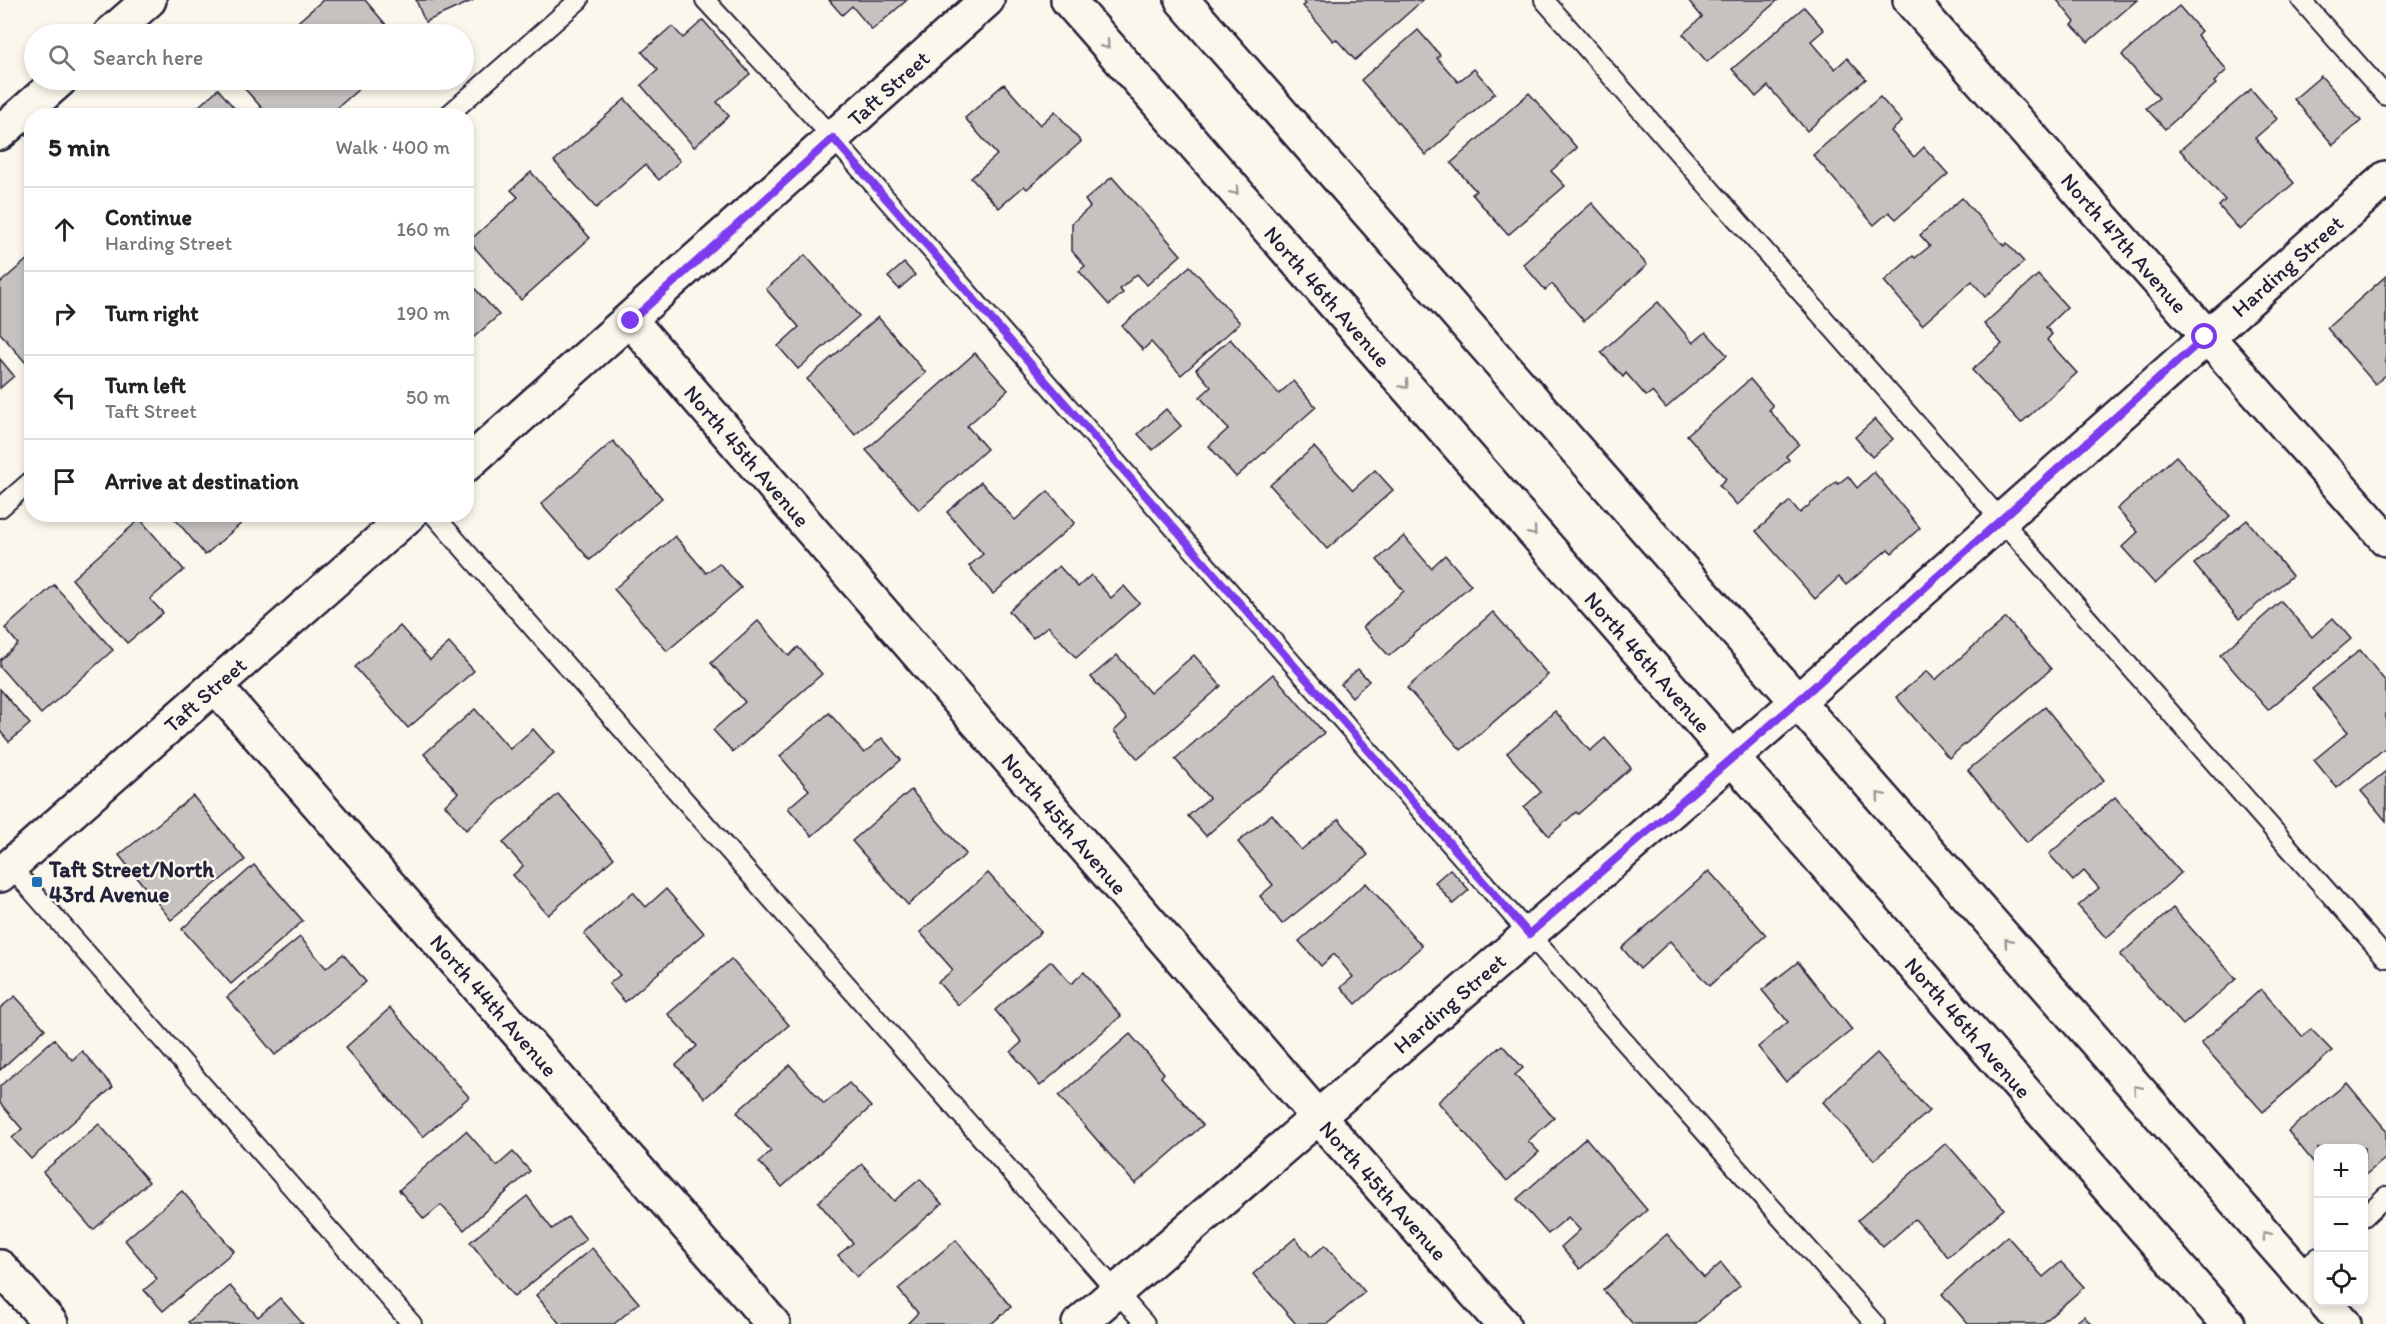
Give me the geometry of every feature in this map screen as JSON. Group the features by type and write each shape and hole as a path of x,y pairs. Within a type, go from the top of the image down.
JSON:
{"street":[{"path":"121,24 149,0"},
{"name":"Taft Street","path":"474,458 631,321 987,0"},
{"name":"North 46th Avenue","path":"1068,0 2228,1324"},
{"path":"1182,0 1797,702 2312,1275"},
{"name":"North 47th Avenue","path":"1910,0 2205,337 2386,539"},
{"path":"28,108 49,90"},
{"path":"0,133 24,112"},
{"name":"Harding Street","path":"1078,1324 1732,759 2386,178"},
{"name":"North 45th Avenue","path":"631,321 1318,1117 1503,1324"},
{"name":"Taft Street","path":"5,870 401,522"},
{"name":"North 44th Avenue","path":"215,686 772,1324"},
{"path":"0,1267 51,1324"},
{"path":"2328,1306 2344,1324"}],"lane":[{"path":"456,108 579,0"},
{"path":"705,0 833,138 1529,934 1875,1324"},
{"path":"1544,0 2386,958"},
{"path":"2301,0 2386,96"},
{"path":"0,508 24,487"},
{"path":"440,522 1145,1324"},
{"path":"5,870 412,1324"},
{"path":"2368,1213 2386,1196"}],"building":[{"path":"323,0 365,0 385,24 295,24"},
{"path":"416,0 474,0 425,22"},
{"path":"829,0 907,0 872,30 852,6 842,15"},
{"path":"1302,0 1423,0 1355,60 1336,39 1333,41 1303,6 1306,4"},
{"path":"1688,0 1778,0 1707,62 1683,34 1702,17"},
{"path":"2057,0 2137,0 2088,42 2072,25 2075,22"},
{"path":"2179,6 2201,31 2197,35 2227,70 2214,82 2216,84 2165,129 2146,108 2159,98 2122,55"},
{"path":"1804,7 1824,30 1811,41 1835,69 1847,58 1866,79 1807,131 1768,86 1756,97 1732,69"},
{"path":"703,20 750,74 717,102 729,116 694,147 641,85 658,70 642,52 672,26 683,38"},
{"path":"1418,30 1440,55 1437,58 1458,82 1474,69 1495,93 1426,155 1361,80"},
{"path":"2321,76 2361,121 2333,145 2294,99"},
{"path":"1004,84 1040,125 1055,111 1081,142 1027,189 1024,186 999,208 971,178 997,155 965,118"},
{"path":"2251,89 2277,119 2255,138 2294,183 2240,230 2219,206 2225,200 2180,150"},
{"path":"219,90 234,108 197,108"},
{"path":"246,90 358,90 337,108 262,108"},
{"path":"1529,93 1577,148 1551,171 1565,186 1508,235 1472,194 1476,191 1451,163"},
{"path":"1880,97 1902,122 1891,131 1914,157 1924,147 1948,174 1896,219 1889,212 1874,225 1813,155"},
{"path":"625,99 680,161 659,180 645,165 596,208 554,161"},
{"path":"531,172 590,238 521,300 474,247 474,237 518,197 511,190"},
{"path":"1112,177 1181,255 1147,285 1137,274 1120,289 1123,293 1109,305 1079,271 1085,266 1072,251 1072,223 1090,207 1085,200"},
{"path":"1962,198 2004,246 2007,243 2024,262 1985,297 1972,281 1922,325 1884,281 1913,256 1915,258 1930,246 1920,235"},
{"path":"1592,203 1647,265 1584,321 1552,284 1545,290 1523,264"},
{"path":"805,255 859,316 798,369 778,346 799,327 766,289"},
{"path":"24,262 24,361 0,333 0,283"},
{"path":"904,263 915,275 899,289 888,277"},
{"path":"1190,266 1240,323 1181,375 1151,342 1143,350 1122,326"},
{"path":"2038,275 2067,307 2046,327 2052,334 2047,340 2077,373 2021,423 1972,370 2002,344 1984,324"},
{"path":"2386,276 2386,375 2375,384 2327,328"},
{"path":"474,288 499,315 474,337"},
{"path":"1658,302 1693,343 1706,332 1727,355 1666,408 1652,392 1646,396 1626,373 1623,377 1601,352"},
{"path":"878,317 926,373 855,435 807,379"},
{"path":"1230,339 1279,394 1293,381 1316,407 1236,477 1209,446 1228,429 1200,397 1211,387 1196,369"},
{"path":"975,353 1008,390 967,426 987,449 919,510 866,450"},
{"path":"0,359 14,376 0,388"},
{"path":"1750,379 1773,406 1769,410 1799,444 1786,456 1789,460 1737,505 1719,485 1726,479 1687,435"},
{"path":"1166,409 1181,426 1153,450 1138,434"},
{"path":"1875,419 1893,439 1872,457 1855,437"},
{"path":"613,441 662,498 590,560 541,504"},
{"path":"1314,447 1353,490 1375,470 1393,490 1327,549 1270,485"},
{"path":"2176,456 2230,516 2155,584 2122,547 2138,532 2117,509"},
{"path":"1874,472 1920,528 1892,553 1888,549 1846,585 1839,577 1815,599 1756,531 1790,501 1800,513 1836,482 1838,484 1848,476 1857,488"},
{"path":"981,482 1015,520 1048,491 1075,523 993,594 969,566 983,554 947,512"},
{"path":"2247,520 2292,576 2239,619 2194,564"},
{"path":"137,522 143,522 184,570 150,599 163,613 127,643 72,579"},
{"path":"178,522 243,522 205,555"},
{"path":"675,536 706,573 719,563 741,588 667,651 614,589"},
{"path":"1404,536 1431,568 1445,555 1471,585 1389,656 1363,627 1404,591 1377,560"},
{"path":"1059,566 1078,587 1091,575 1111,598 1124,586 1139,603 1076,658 1048,626 1033,638 1009,611"},
{"path":"54,585 113,650 41,714 0,667 0,660 18,644 5,628"},
{"path":"2281,601 2312,637 2333,618 2351,639 2268,710 2220,655"},
{"path":"1493,612 1548,675 1461,750 1407,688"},
{"path":"2006,618 2051,669 1949,758 1896,697 1927,671 1935,680"},
{"path":"758,621 789,656 798,647 822,674 733,752 713,730 745,702 711,663"},
{"path":"400,626 430,660 449,643 474,671 408,728 355,667"},
{"path":"2360,650 2386,682 2386,747 2337,788 2314,760 2348,732 2312,689"},
{"path":"1117,655 1150,693 1194,655 1221,686 1138,759 1114,731 1127,719 1091,677"},
{"path":"1358,669 1369,681 1352,697 1341,684"},
{"path":"1273,674 1324,733 1206,836 1188,816 1209,798 1175,759"},
{"path":"0,689 30,724 9,742 0,731"},
{"path":"2045,707 2104,780 2027,843 1968,770"},
{"path":"475,709 510,749 533,729 554,753 466,830 445,805 458,793 424,754"},
{"path":"1555,711 1590,751 1605,738 1631,768 1549,836 1524,807 1541,792 1507,753"},
{"path":"829,713 864,753 882,738 901,760 812,836 788,808 809,790 780,756"},
{"path":"2386,771 2386,821 2361,791"},
{"path":"911,790 966,854 908,905 852,841"},
{"path":"558,794 614,858 548,915 513,875 523,866 503,843"},
{"path":"193,796 245,860 171,920 119,855"},
{"path":"2115,797 2181,873 2106,938 2078,906 2099,888 2084,871 2073,881 2049,854"},
{"path":"1272,814 1301,850 1339,819 1368,855 1282,924 1260,896 1273,885 1238,842"},
{"path":"254,865 303,921 231,984 182,929"},
{"path":"1450,869 1469,890 1453,904 1435,882"},
{"path":"1709,871 1766,935 1709,986 1670,941 1640,969 1622,948"},
{"path":"988,873 1041,932 958,1005 938,982 953,970 920,932"},
{"path":"1366,883 1422,946 1356,1004 1341,987 1353,977 1334,954 1321,966 1299,941"},
{"path":"666,889 704,933 625,1002 609,984 620,975 584,934 633,892 646,907"},
{"path":"2173,908 2236,979 2183,1025 2120,955"},
{"path":"300,937 326,968 343,954 366,982 275,1055 227,997"},
{"path":"731,959 789,1025 705,1098 676,1065 697,1046 668,1014"},
{"path":"1051,961 1071,984 1084,972 1121,1016 1040,1086 1011,1052 1022,1042 995,1010"},
{"path":"1798,962 1852,1030 1786,1082 1758,1047 1788,1022 1762,990"},
{"path":"2261,989 2303,1037 2311,1029 2332,1051 2263,1112 2201,1043"},
{"path":"15,996 45,1029 0,1070 0,1008"},
{"path":"390,1008 469,1097 423,1137 345,1048"},
{"path":"1130,1034 1164,1073 1161,1077 1203,1125 1135,1184 1059,1096"},
{"path":"54,1039 72,1060 82,1051 113,1087 31,1159 12,1138 22,1129 0,1103 0,1086"},
{"path":"1502,1045 1523,1068 1515,1075 1554,1118 1528,1141 1539,1152 1507,1181 1438,1102"},
{"path":"1877,1053 1929,1111 1874,1160 1823,1102"},
{"path":"790,1065 824,1104 849,1083 871,1107 782,1187 759,1162 771,1151 737,1112"},
{"path":"2347,1083 2386,1130 2386,1158 2368,1173 2368,1144 2314,1144 2314,1163 2288,1131"},
{"path":"99,1124 149,1182 93,1230 43,1172"},
{"path":"466,1131 497,1166 513,1152 530,1171 464,1230 441,1205 424,1219 399,1190"},
{"path":"1586,1138 1647,1210 1580,1269 1561,1247 1580,1230 1568,1217 1548,1234 1517,1199"},
{"path":"1946,1143 2004,1209 1948,1257 1915,1219 1883,1247 1858,1220"},
{"path":"862,1164 894,1201 920,1179 942,1204 857,1277 838,1255 853,1243 818,1202"},
{"path":"182,1191 234,1251 163,1311 144,1290 157,1279 125,1240"},
{"path":"527,1196 552,1229 568,1217 586,1239 514,1297 470,1242"},
{"path":"1667,1234 1704,1278 1721,1263 1740,1286 1695,1324 1633,1324 1603,1290"},
{"path":"2007,1236 2043,1277 2061,1262 2084,1287 2042,1324 1968,1324 1942,1294"},
{"path":"1295,1238 1311,1257 1325,1245 1365,1292 1327,1324 1296,1324 1253,1274"},
{"path":"956,1240 1011,1307 991,1324 907,1324 918,1313 898,1289"},
{"path":"592,1248 639,1303 614,1324 560,1324 536,1295"},
{"path":"230,1286 258,1317 280,1298 303,1324 190,1324 188,1322"},
{"path":"2084,1316 2091,1324 2074,1324"}],"place":[{"name":"Taft Street/North 43rd Avenue","path":"37,882"}],"route":[{"path":"631,321 833,138 1529,934 1797,702 2205,337"}]}
